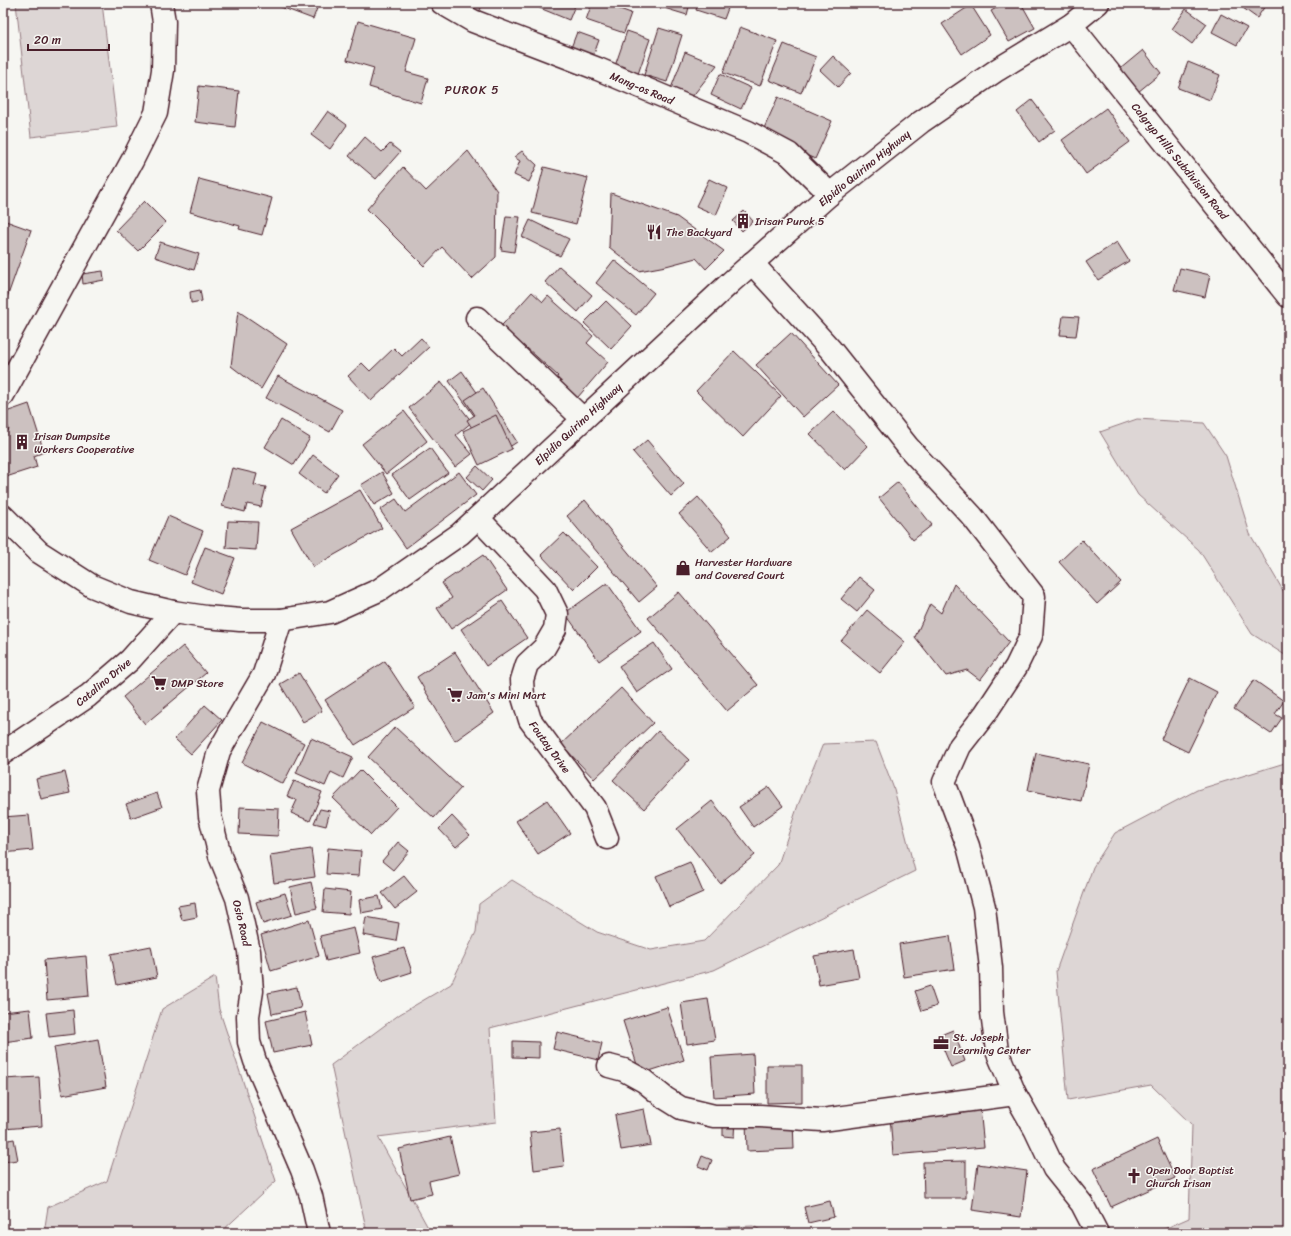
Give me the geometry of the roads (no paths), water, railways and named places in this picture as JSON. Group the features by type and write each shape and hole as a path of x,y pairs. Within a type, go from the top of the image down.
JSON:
{"main road":[{"path":"3,395 132,161 156,113 163,70 164,22 161,3"},
{"name":"Mang-os Road","path":"442,3 473,21 598,69 748,132 789,154 830,194"},
{"name":"Elpidio Quirino Highway","path":"3,516 39,552 92,586 131,602 173,612 240,620 281,620 330,612 379,590 460,534 752,263 830,194 921,122 997,70 1072,25 1098,3"},
{"name":"Calgryp Hills Subdivision Road","path":"1072,25 1288,296"},
{"path":"752,263 831,350 908,447 972,516 1034,596 1031,636 1016,668 986,714 960,746 944,782 968,846 984,907 991,968 992,1012 997,1051 1014,1094 1054,1169 1082,1204 1097,1233"},
{"path":"477,318 583,419"},
{"name":"Foutay Drive","path":"478,518 545,589 556,614 555,629 544,648 527,664 522,680 523,697 530,720 595,808 607,838"},
{"name":"Catalino Drive","path":"3,753 88,696 130,660 173,612"},
{"name":"Osio Road","path":"281,620 264,674 219,751 208,791 210,816 220,856 237,898 249,951 252,991 248,1016 251,1048 254,1061 304,1177 311,1196 319,1233"},
{"path":"608,1066 624,1070 644,1081 665,1098 681,1108 714,1116 760,1116 822,1120 1014,1094"}],"place":[{"name":"Irisan Purok 5","path":"743,221"},
{"name":"The Backyard","path":"654,232"},
{"name":"Irisan Dumpsite Workers Cooperative","path":"22,442"},
{"name":"Harvester Hardware and Covered Court","path":"683,568"},
{"name":"DMP Store","path":"159,683"},
{"name":"Jam's Mini Mart","path":"455,695"},
{"name":"St. Joseph Learning Center","path":"941,1043"},
{"name":"Open Door Baptist Church Irisan","path":"1134,1176"}],"district":[{"name":"PUROK 5","path":"472,90"}]}
